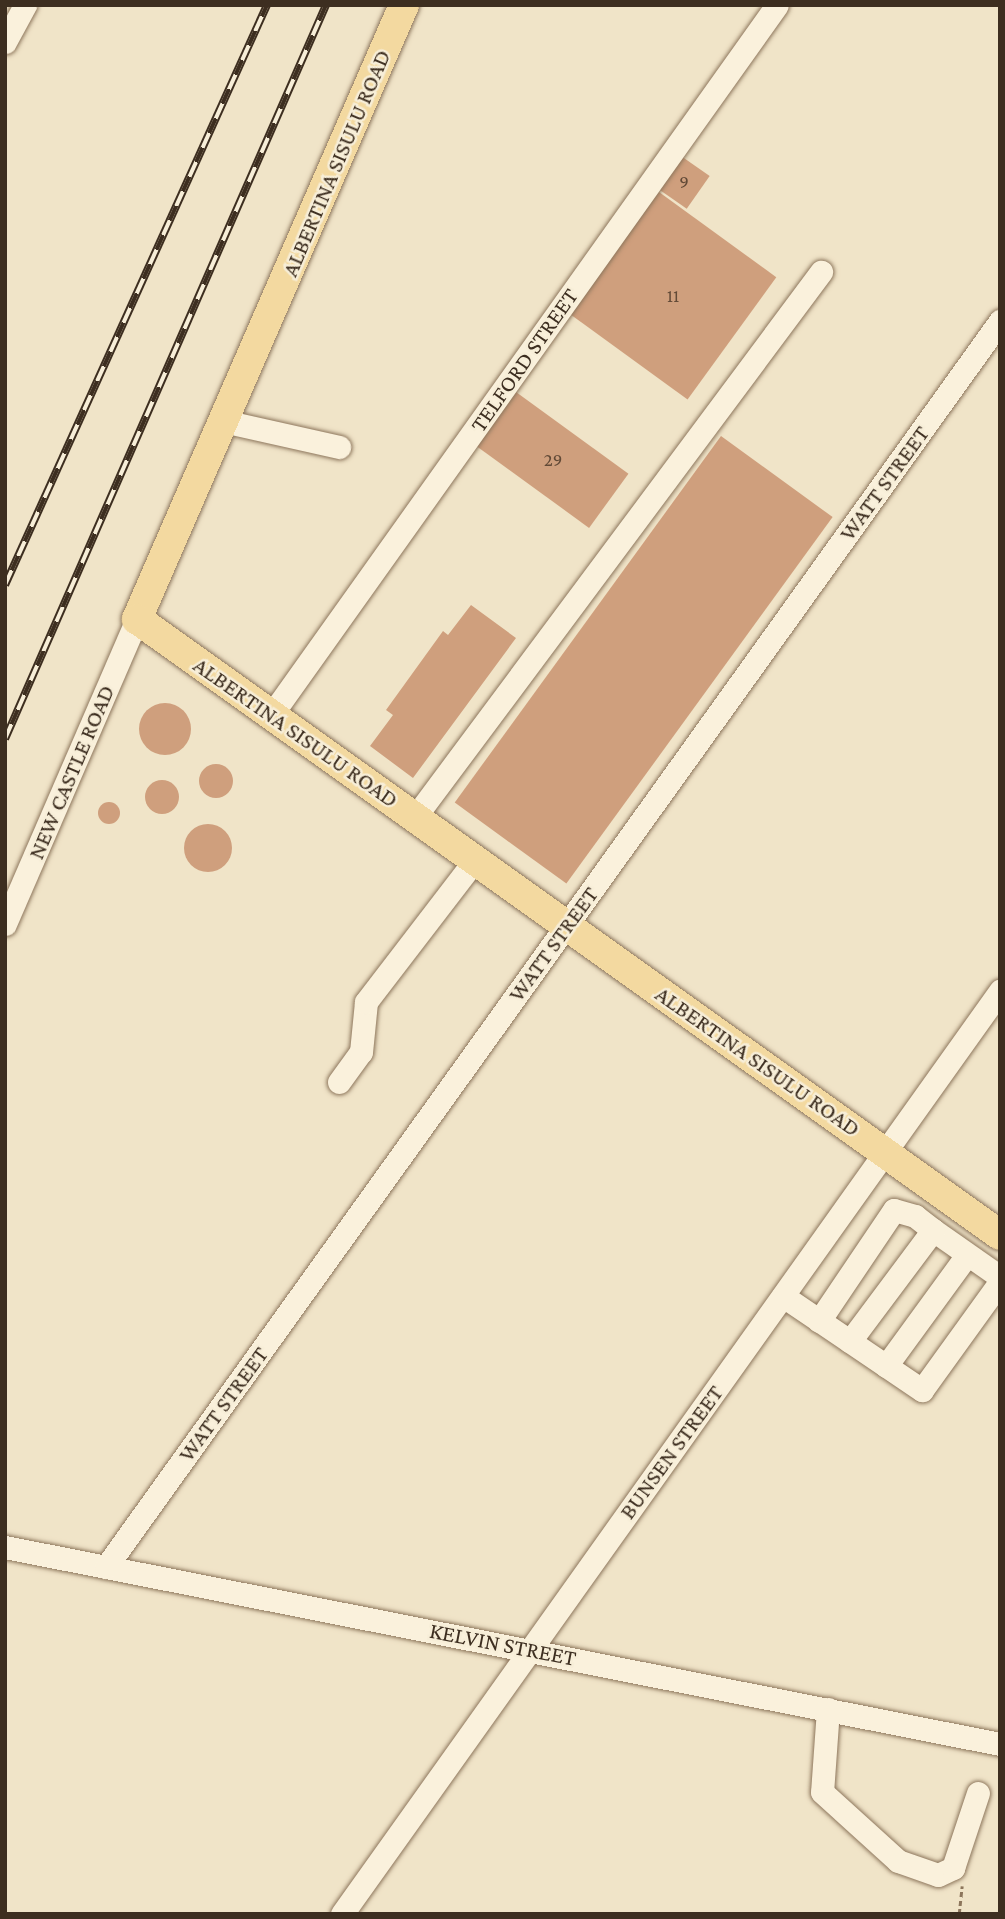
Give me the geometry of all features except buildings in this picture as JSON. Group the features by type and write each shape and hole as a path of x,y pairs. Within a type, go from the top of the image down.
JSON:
{"main road":[{"name":"ALBERTINA SISULU ROAD","path":"404,5 137,619 1000,1235"}],"street":[{"path":"5,42 25,5"},
{"name":"TELFORD STREET","path":"272,714 777,5"},
{"path":"415,817 821,272"},
{"name":"WATT STREET","path":"106,1567 1000,321"},
{"path":"223,421 339,447"},
{"name":"NEW CASTLE ROAD","path":"5,924 137,619"},
{"path":"339,1082 361,1052 366,1002 474,860"},
{"name":"BUNSEN STREET","path":"342,1914 1000,991"},
{"path":"783,1296 922,1390 1000,1279 901,1208 894,1210 820,1321"},
{"path":"850,1341 933,1230"},
{"path":"886,1366 967,1255"},
{"name":"KELVIN STREET","path":"5,1547 1000,1744"},
{"path":"828,1709 822,1792 898,1861 939,1875 953,1868 978,1793"}],"railway":[{"path":"5,585 267,5"},
{"path":"5,739 326,5"}]}
